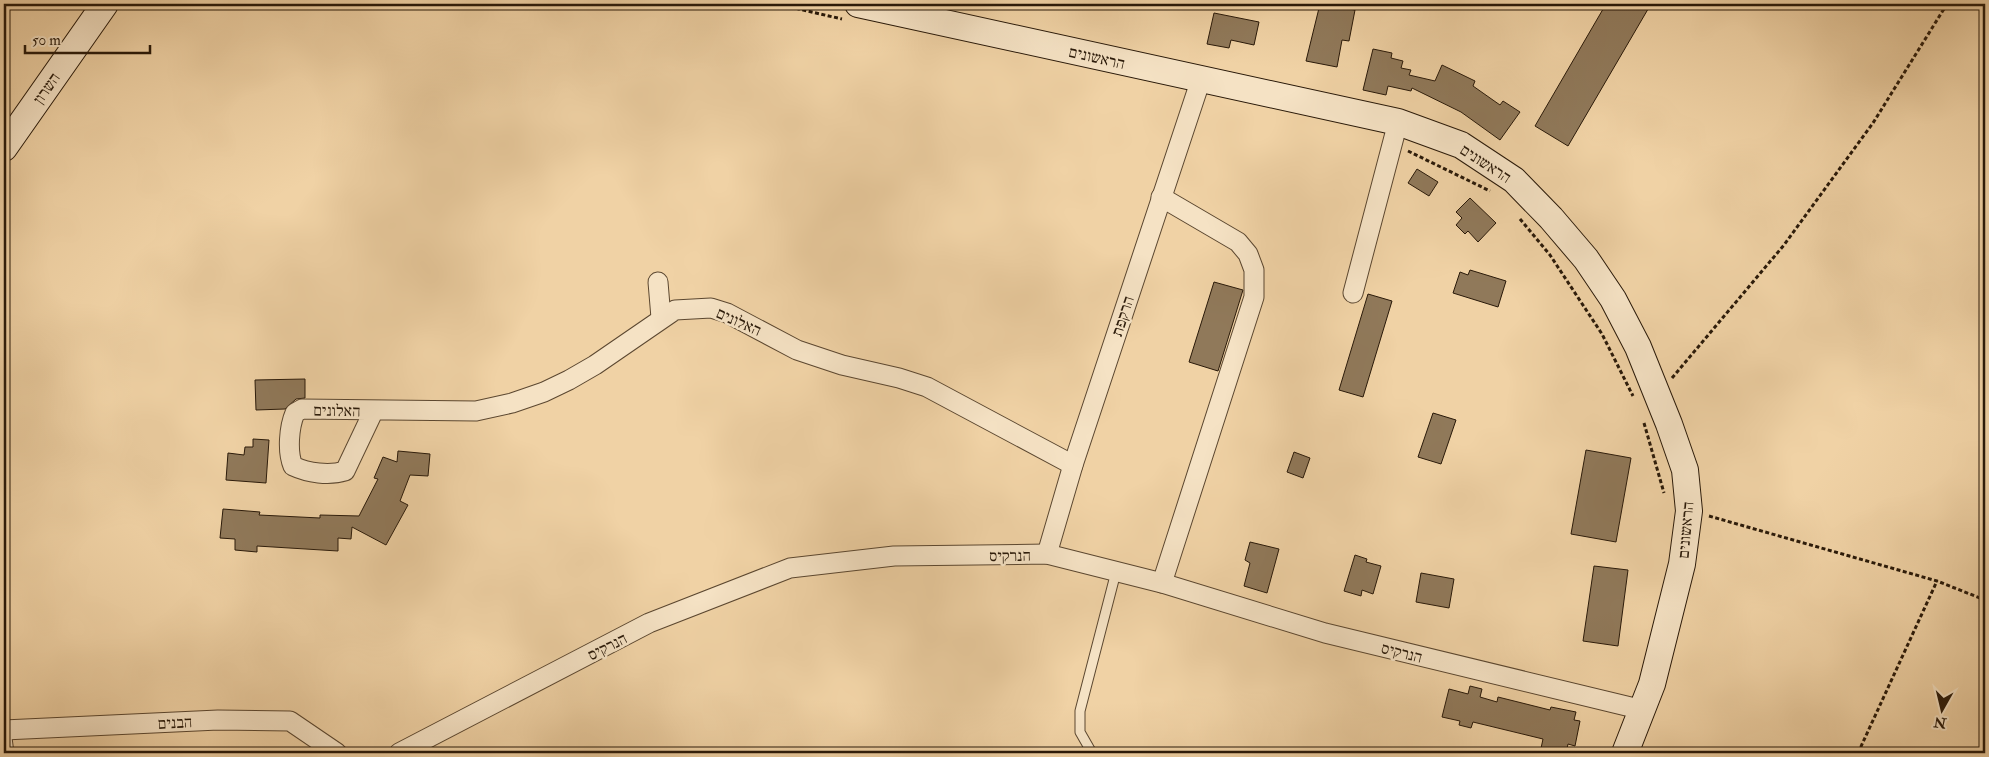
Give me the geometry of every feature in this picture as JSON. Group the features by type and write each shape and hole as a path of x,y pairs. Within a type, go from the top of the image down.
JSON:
{"street":[{"name":"השרון","path":"4,148 105,4"},
{"name":"הראשונים","path":"851,11 1200,80 1396,133 1461,145 1514,180 1551,218 1586,259 1612,299 1638,347 1647,399 1685,470 1678,507 1682,564 1643,710 1625,753"},
{"name":"הרקפת","path":"1047,554 1073,465 1200,80"},
{"path":"1353,293 1396,133"},
{"path":"1161,197 1238,242 1248,254 1254,270 1254,297 1162,583"},
{"path":"658,282 660,318"},
{"name":"האלונים","path":"374,410 345,471 336,474 303,471 293,466 290,458 292,419 295,413 302,409 476,410 512,403 544,392 569,380 595,365 660,318 675,310 711,308 727,313 797,350 926,387 1073,465"},
{"name":"הנרקיס","path":"399,753 650,623 790,568 894,556 1047,554 1162,583 1325,633 1643,710"},
{"name":"הבנים","path":"5,730 218,720 290,721 337,753"}],"lane":[{"path":"1092,753 1080,732 1080,711 1116,572"},
{"path":"5,730 9,753"}],"path":[{"path":"777,4 851,11"},
{"path":"1514,212 1550,255 1647,399 1784,245 1873,123 1947,4"},
{"path":"1396,133 1494,193"},
{"path":"1643,420 1678,507 1937,581 1985,600"},
{"path":"1858,753 1937,581"}],"building":[{"path":"1320,4 1355,10 1349,41 1342,40 1337,67 1306,61"},
{"path":"1606,4 1651,4 1568,146 1535,126"},
{"path":"1214,13 1259,22 1254,45 1231,40 1229,48 1207,44"},
{"path":"1373,49 1392,53 1391,58 1403,61 1401,68 1411,70 1409,75 1435,81 1442,65 1475,81 1473,86 1500,105 1503,101 1520,112 1500,140 1461,112 1412,88 1411,91 1388,86 1386,95 1363,90"},
{"path":"1417,169 1438,182 1429,196 1408,183"},
{"path":"1470,198 1496,223 1478,242 1468,231 1465,234 1456,225 1462,218 1456,212"},
{"path":"1470,270 1506,281 1498,307 1453,293 1460,272 1468,275"},
{"path":"1214,282 1243,290 1218,371 1189,362"},
{"path":"1368,294 1392,301 1363,397 1339,390"},
{"path":"305,379 305,398 296,399 285,409 256,410 255,380"},
{"path":"1433,413 1456,420 1441,464 1418,457"},
{"path":"253,439 269,440 266,483 226,480 228,453 244,455 245,447 253,447"},
{"path":"1586,450 1631,458 1616,542 1571,534"},
{"path":"398,451 430,454 428,476 410,475 400,501 408,505 386,545 352,527 351,539 338,538 338,551 257,546 257,552 235,550 235,539 220,538 223,509 260,512 259,515 320,518 320,515 359,516 378,479 374,478 383,457 397,462"},
{"path":"1294,452 1310,458 1303,478 1287,472"},
{"path":"1250,542 1279,549 1267,593 1244,586 1250,563 1245,560"},
{"path":"1355,555 1367,559 1366,562 1381,566 1373,594 1362,590 1361,596 1344,591"},
{"path":"1594,566 1628,570 1618,646 1583,641"},
{"path":"1421,573 1454,579 1449,608 1416,602"},
{"path":"1470,686 1482,689 1480,697 1497,702 1498,697 1550,710 1551,707 1576,712 1574,720 1580,721 1575,746 1568,744 1566,753 1540,753 1543,739 1473,722 1471,728 1459,725 1460,721 1442,717 1449,689 1468,694"}]}
